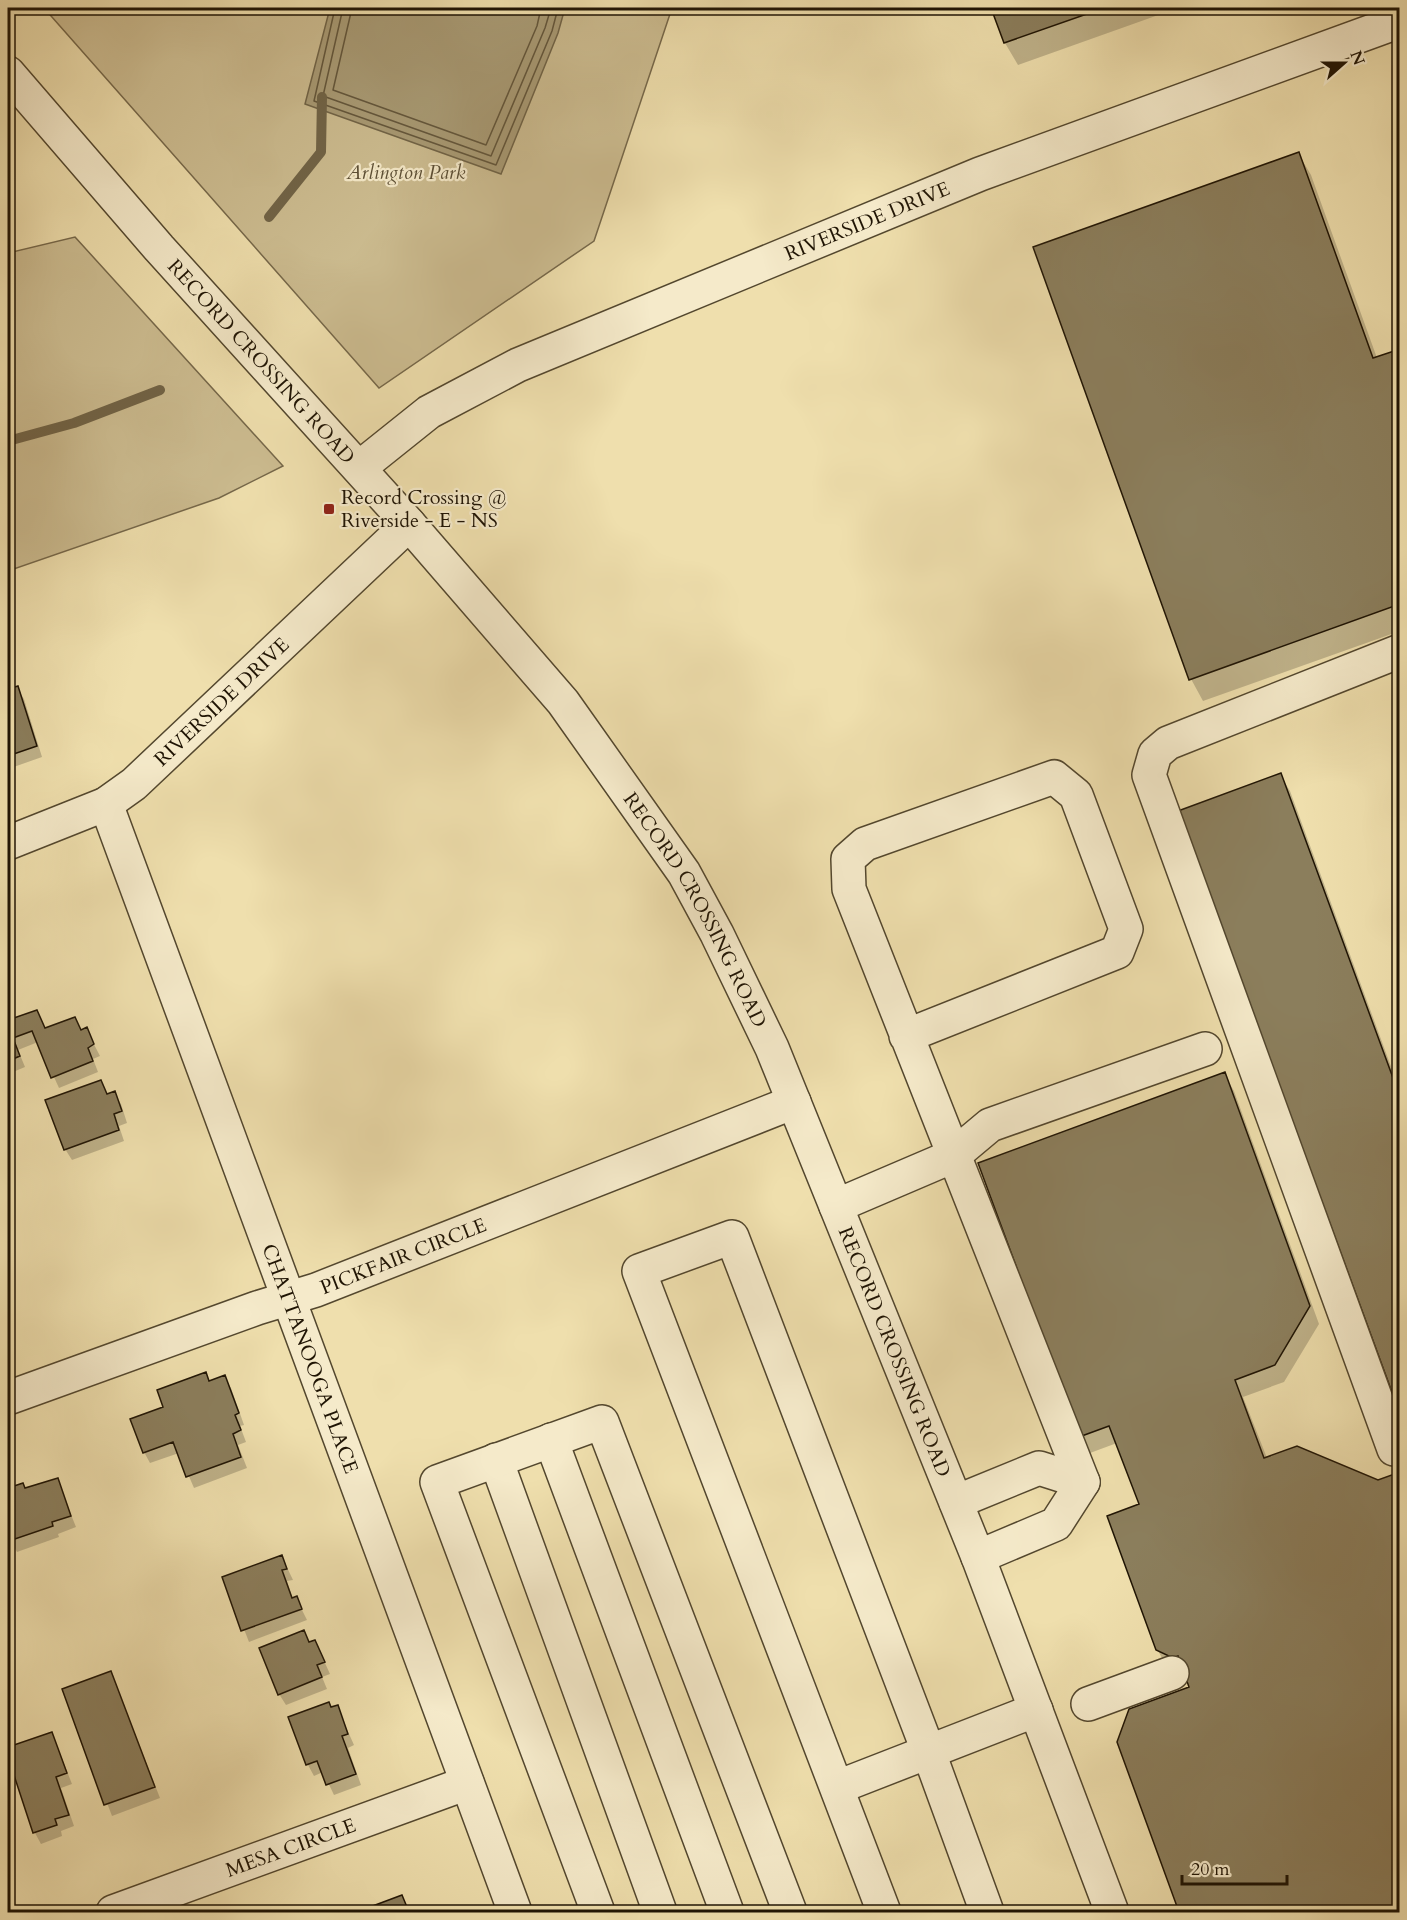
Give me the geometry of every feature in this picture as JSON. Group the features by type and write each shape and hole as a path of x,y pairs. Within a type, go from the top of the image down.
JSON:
{"street":[{"name":"RIVERSIDE DRIVE","path":"359,468 429,412 518,365 980,174 1400,21"},
{"name":"RECORD CROSSING ROAD","path":"8,73 258,361 359,468 563,702 684,873 717,934 772,1048 978,1557 1112,1912"},
{"name":"RIVERSIDE DRIVE","path":"8,843 106,804 134,784 409,524"},
{"path":"1394,1449 1149,775 1155,754 1168,743 1400,651"},
{"path":"906,1036 1117,952 1126,929 1076,795 1054,777 865,844 848,859 849,889 906,1036 953,1156 1083,1482"},
{"name":"CHATTANOOGA PLACE","path":"106,804 515,1912"},
{"path":"836,1206 953,1156 990,1125 1205,1049"},
{"name":"PICKFAIR CIRCLE","path":"8,1398 316,1290 794,1102"},
{"path":"884,1912 639,1270 732,1237 987,1912"},
{"path":"597,1912 437,1482 602,1422 790,1912"},
{"path":"551,1440 727,1912"},
{"path":"496,1460 660,1912"},
{"path":"956,1502 1039,1468 1083,1482"},
{"path":"978,1557 1056,1524 1083,1482"},
{"path":"1088,1704 1172,1673"},
{"path":"838,1787 929,1754 1036,1710"},
{"name":"MESA CIRCLE","path":"113,1912 467,1783"}],"green space":[{"name":"Arlington Park","path":"44,8 672,8 594,241 379,388"},
{"path":"75,237 283,466 219,498 8,571 8,253"}],"water":[{"path":"330,8 565,8 558,33 501,174 305,104"}],"building":[{"path":"991,8 1104,8 1004,43"},
{"path":"1299,152 1373,358 1400,349 1400,604 1189,680 1033,247"},
{"path":"18,686 37,746 8,756 8,689"},
{"path":"1281,773 1400,1097 1400,1414 1178,811"},
{"path":"37,1010 45,1028 75,1017 81,1030 87,1027 94,1044 88,1048 93,1061 51,1078 32,1031 13,1038 20,1056 8,1061 8,1020"},
{"path":"1225,1072 1310,1306 1275,1365 1235,1380 1264,1458 1297,1446 1378,1480 1400,1472 1400,1912 1179,1912 1117,1742 1129,1709 1189,1687 1178,1656 1173,1658 1156,1650 1107,1516 1139,1504 1109,1426 1079,1437 978,1163"},
{"path":"101,1080 107,1094 115,1091 122,1111 114,1114 119,1130 64,1150 45,1100"},
{"path":"206,1372 209,1381 225,1375 239,1413 235,1415 241,1430 233,1434 241,1457 186,1477 173,1442 143,1453 130,1419 163,1407 157,1390"},
{"path":"58,1478 71,1516 52,1522 53,1526 9,1541 8,1488 23,1483 25,1488"},
{"path":"282,1555 287,1569 282,1570 292,1598 297,1596 302,1609 241,1631 222,1577"},
{"path":"304,1630 309,1642 315,1640 325,1662 317,1665 322,1677 278,1695 259,1648"},
{"path":"111,1671 155,1787 104,1805 62,1689"},
{"path":"329,1702 331,1707 338,1705 348,1734 342,1736 356,1774 326,1785 317,1761 306,1765 288,1717"},
{"path":"52,1732 67,1773 56,1777 69,1815 55,1819 57,1825 33,1833 8,1757 8,1747"},
{"path":"402,1895 409,1912 363,1912 362,1910"}],"waterway":[{"path":"269,217 321,152 322,97"},
{"path":"8,441 74,423 160,390"}],"place":[{"name":"Record Crossing @ Riverside - E - NS","path":"329,509"}]}
